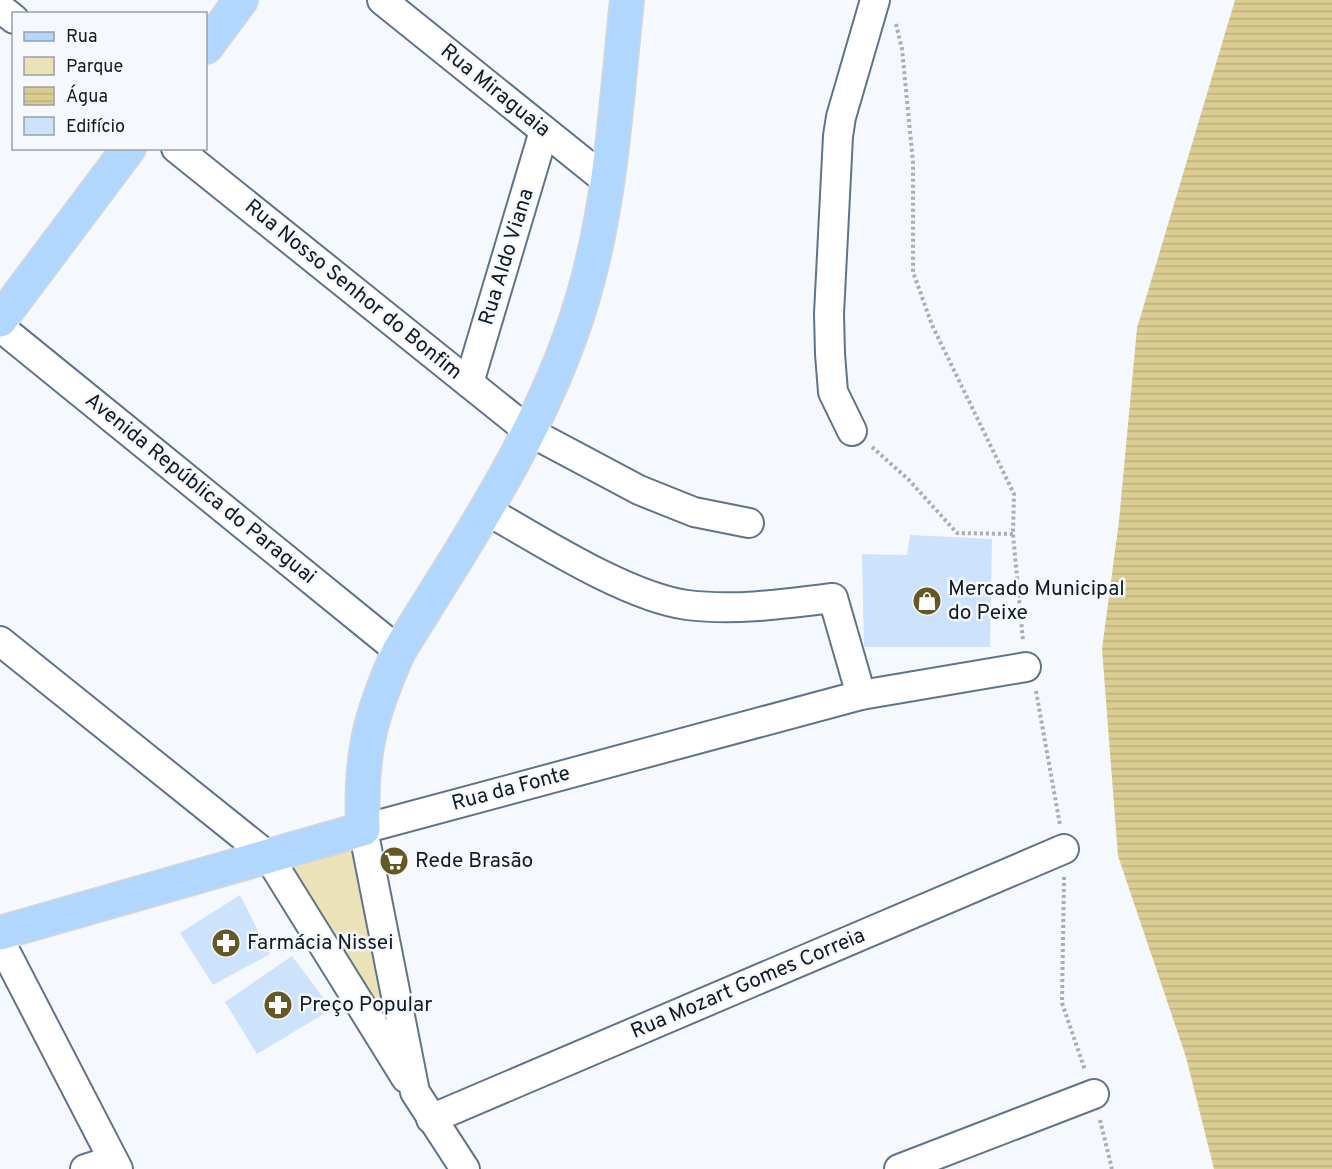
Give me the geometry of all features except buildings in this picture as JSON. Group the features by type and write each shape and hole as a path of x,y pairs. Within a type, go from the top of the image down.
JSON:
{"main road":[{"path":"207,46 241,0"},
{"path":"363,829 361,781 364,749 384,684 399,651 486,510 530,432 560,364 585,290 599,233 607,181 627,0"},
{"path":"0,320 128,150"},
{"name":"Rua da Fonte","path":"0,933 363,829"}],"street":[{"name":"Rua Miraguaia","path":"382,0 607,181"},
{"path":"0,8 12,17"},
{"path":"852,431 833,392 830,354 829,314 835,183 841,117 885,10"},
{"name":"Rua Aldo Viana","path":"469,383 544,131"},
{"name":"Rua Nosso Senhor do Bonfim","path":"178,150 530,432 639,490 694,512 749,523"},
{"name":"Avenida República do Paraguai","path":"0,327 399,651"},
{"path":"486,510 566,555 662,599 714,607 748,607 833,598 861,695"},
{"path":"0,641 268,856 463,1169"},
{"name":"Rua da Fonte","path":"363,829 861,695 1026,667"},
{"path":"363,829 415,1092"},
{"name":"Rua Mozart Gomes Correia","path":"431,1119 1064,849"},
{"path":"0,941 116,1164 86,1169"},
{"path":"899,1169 1094,1094"}],"path":[{"path":"852,431 908,479 957,533 1013,534 1014,494 932,325 913,272 913,162 902,49 885,10"}],"green space":[{"path":"358,841 402,1061 281,863"}],"water":[{"path":"1235,0 1332,0 1332,1169 1214,1169 1186,1057 1118,856 1102,649 1119,521 1137,328"}],"place":[{"name":"Mercado Municipal do Peixe","path":"927,601"},
{"name":"Rede Brasão","path":"394,861"},
{"name":"Farmácia Nissei","path":"226,943"},
{"name":"Preço Popular","path":"278,1005"}]}
